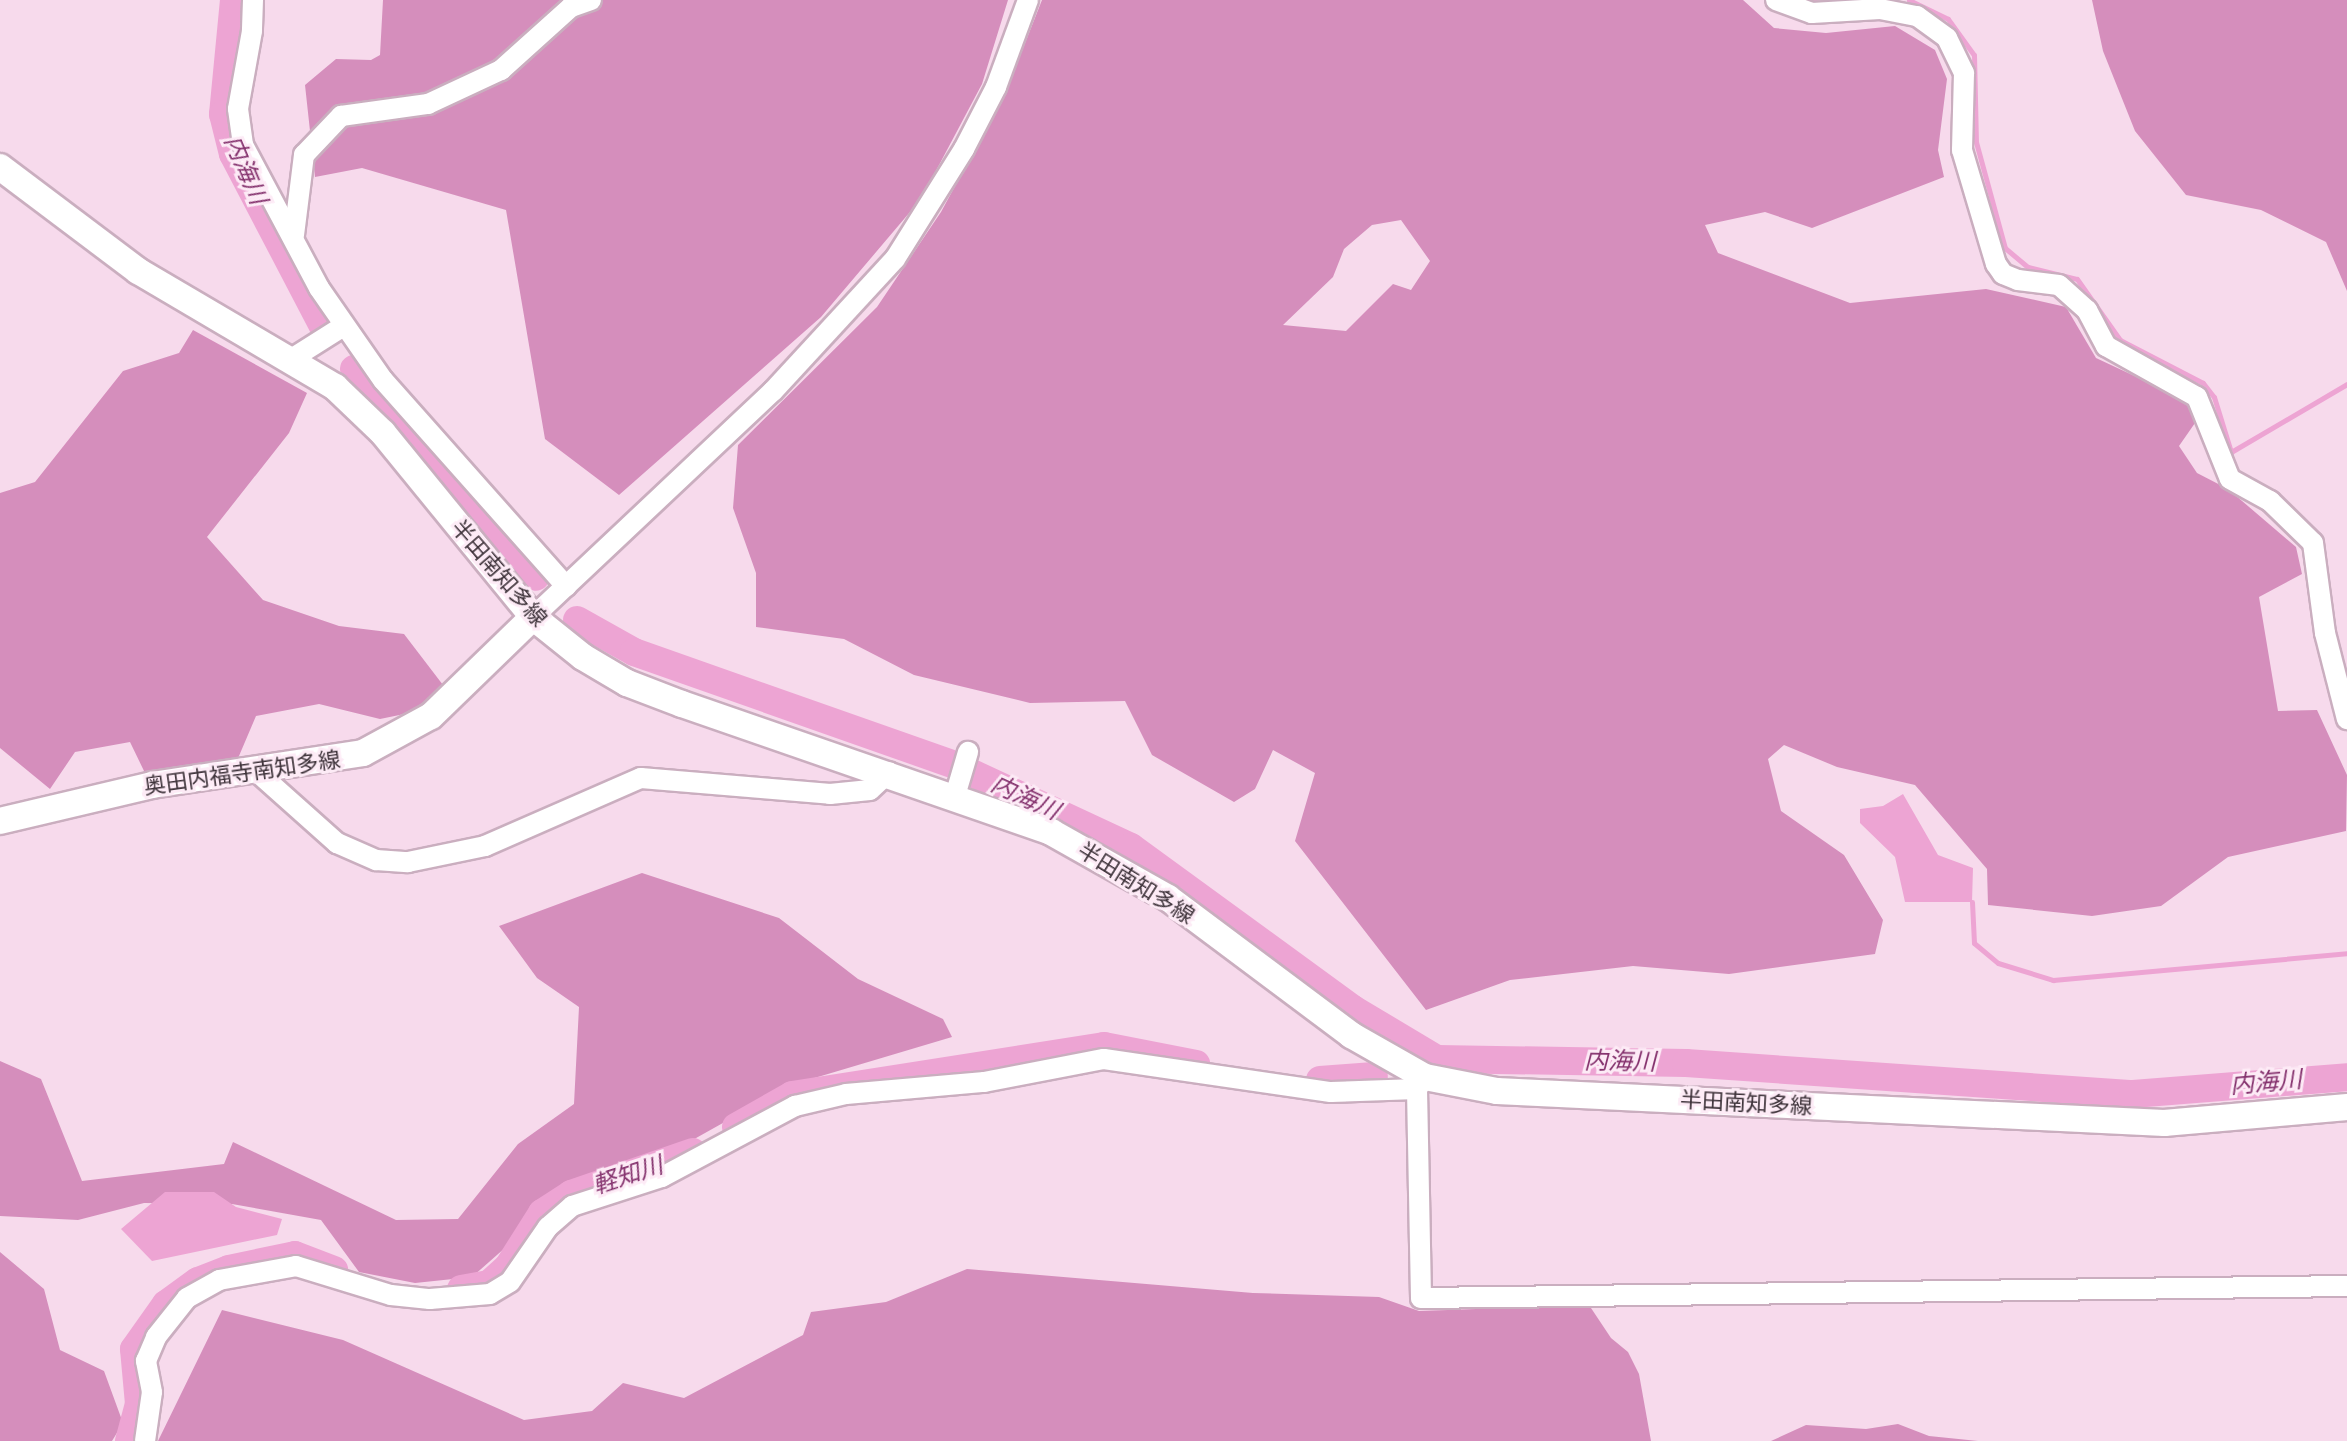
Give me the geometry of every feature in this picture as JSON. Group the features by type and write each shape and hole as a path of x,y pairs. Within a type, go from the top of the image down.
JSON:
{"main road":[{"name":"半田南知多線","path":"0,167 138,271 293,358 335,387 383,433 533,617 627,683 955,796 1051,832 1113,863 1421,1083 1497,1091 2164,1123 2347,1107"},
{"name":"奥田内福寺南知多線","path":"0,821 52,804 255,770 327,763 394,740 468,684 533,617"}],"street":[{"path":"253,0 238,109 243,145 342,327 383,380 566,586"},
{"path":"294,235 304,155 341,116 428,104 477,82 501,70 571,7 591,0"},
{"path":"533,617 773,391 895,259 964,149 996,87 1028,0"},
{"path":"1776,0 1812,13 1880,9 1917,16 1947,38 1964,73 1962,150 1996,264 2003,274 2018,280 2059,285 2087,310 2106,346 2197,397 2230,479 2270,501 2313,543 2325,633 2347,719"},
{"path":"293,358 342,327"},
{"path":"955,796 968,752"},
{"path":"255,770 337,843 376,860 408,862 485,846 641,778 830,794 870,790 889,772"},
{"path":"145,1441 152,1392 146,1361 156,1337 187,1298 219,1280 296,1266 391,1295 430,1299 490,1294 510,1282 548,1227 572,1206 662,1177 795,1106 846,1094 984,1082 1104,1059 1331,1092 1421,1083 1421,1298 2347,1286"}],"shaded area":[{"path":"383,0 1008,0 982,84 921,199 821,317 619,495 545,439 506,210 362,168 315,177 305,85 336,59 371,60 380,55"},
{"path":"1042,0 1743,0 1774,28 1826,33 1895,26 1935,50 1947,79 1938,150 1944,177 1812,228 1765,212 1705,225 1718,253 1850,303 1986,289 2066,307 2096,358 2186,400 2195,423 2179,446 2197,473 2228,489 2296,547 2302,574 2259,597 2278,711 2317,710 2347,775 2346,831 2228,857 2161,906 2092,916 1988,905 1987,869 1915,785 1837,767 1784,745 1768,759 1781,811 1844,855 1883,920 1875,954 1729,974 1633,966 1510,980 1426,1010 1295,841 1315,773 1273,750 1255,789 1234,802 1152,755 1125,701 1030,703 914,675 844,639 756,627 756,573 733,508 738,445 877,307 941,212 1005,94","holes":["1401,220 1430,261 1411,290 1393,284 1346,331 1283,325 1333,277 1344,249 1372,225"]},
{"path":"2092,0 2347,0 2347,291 2326,242 2261,210 2186,195 2135,131 2103,51"},
{"path":"193,330 307,393 289,433 207,537 263,600 339,626 404,634 443,685 414,712 380,719 319,704 256,716 236,763 145,773 130,742 75,752 50,789 0,748 0,493 35,482 123,371 179,353"},
{"path":"1903,794 1938,855 1973,868 1972,902 1905,902 1895,857 1860,823 1860,809 1883,806"},
{"path":"642,873 779,918 858,979 943,1019 952,1037 791,1085 680,1147 567,1185 538,1206 514,1240 472,1277 415,1283 359,1272 321,1220 232,1204 144,1203 78,1220 0,1216 0,1061 41,1079 82,1181 224,1164 233,1142 396,1220 458,1219 518,1144 574,1104 579,1007 537,978 499,926"},
{"path":"165,1192 214,1192 236,1207 282,1219 277,1235 152,1261 121,1229"},
{"path":"0,1252 44,1289 60,1350 104,1371 123,1423 112,1441 0,1441"},
{"path":"967,1269 1253,1293 1379,1297 1419,1311 1589,1305 1611,1338 1628,1352 1639,1374 1651,1441 158,1441 222,1310 343,1340 524,1420 592,1411 623,1383 684,1398 803,1335 811,1312 886,1302"},
{"path":"1898,1424 1929,1436 1978,1441 1771,1441 1806,1425 1866,1429"}],"waterway":[{"name":"内海川","path":"234,0 223,114 233,154 323,326"},
{"path":"1806,0 1820,3"},
{"path":"1909,0 1948,19 1974,55 1976,142 2005,248 2028,267 2077,279 2120,340 2203,383 2214,397 2231,452 2347,384"},
{"name":"内海川","path":"354,369 536,577"},
{"name":"内海川","path":"577,620 634,652 950,763"},
{"name":"内海川","path":"974,774 1131,847 1353,1009 1437,1059 1686,1063 2133,1094 2347,1077"},
{"path":"1972,902 1974,943 1998,963 2053,980 2347,953"},
{"name":"軽知川","path":"736,1127 792,1095 1104,1046 1196,1064"},
{"name":"軽知川","path":"1320,1080 1374,1076"},
{"name":"軽知川","path":"461,1289 489,1284 508,1267 542,1213 571,1194 693,1152"},
{"name":"軽知川","path":"129,1441 139,1404 134,1349 166,1304 198,1281 229,1269 295,1255 334,1270"}]}
